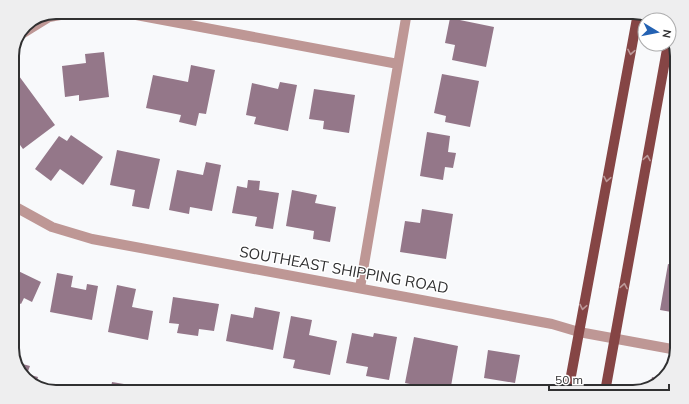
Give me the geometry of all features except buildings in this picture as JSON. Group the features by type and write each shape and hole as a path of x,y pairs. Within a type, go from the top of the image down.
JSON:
{"main road":[{"path":"569,385 637,19"},
{"path":"606,385 667,52"}],"street":[{"path":"160,19 398,64"},
{"path":"360,288 406,19"},
{"path":"30,29 42,22"},
{"path":"666,56 670,57"},
{"name":"SOUTHEAST SHIPPING ROAD","path":"19,209 52,227 92,239 552,324 579,332 670,349"}]}
